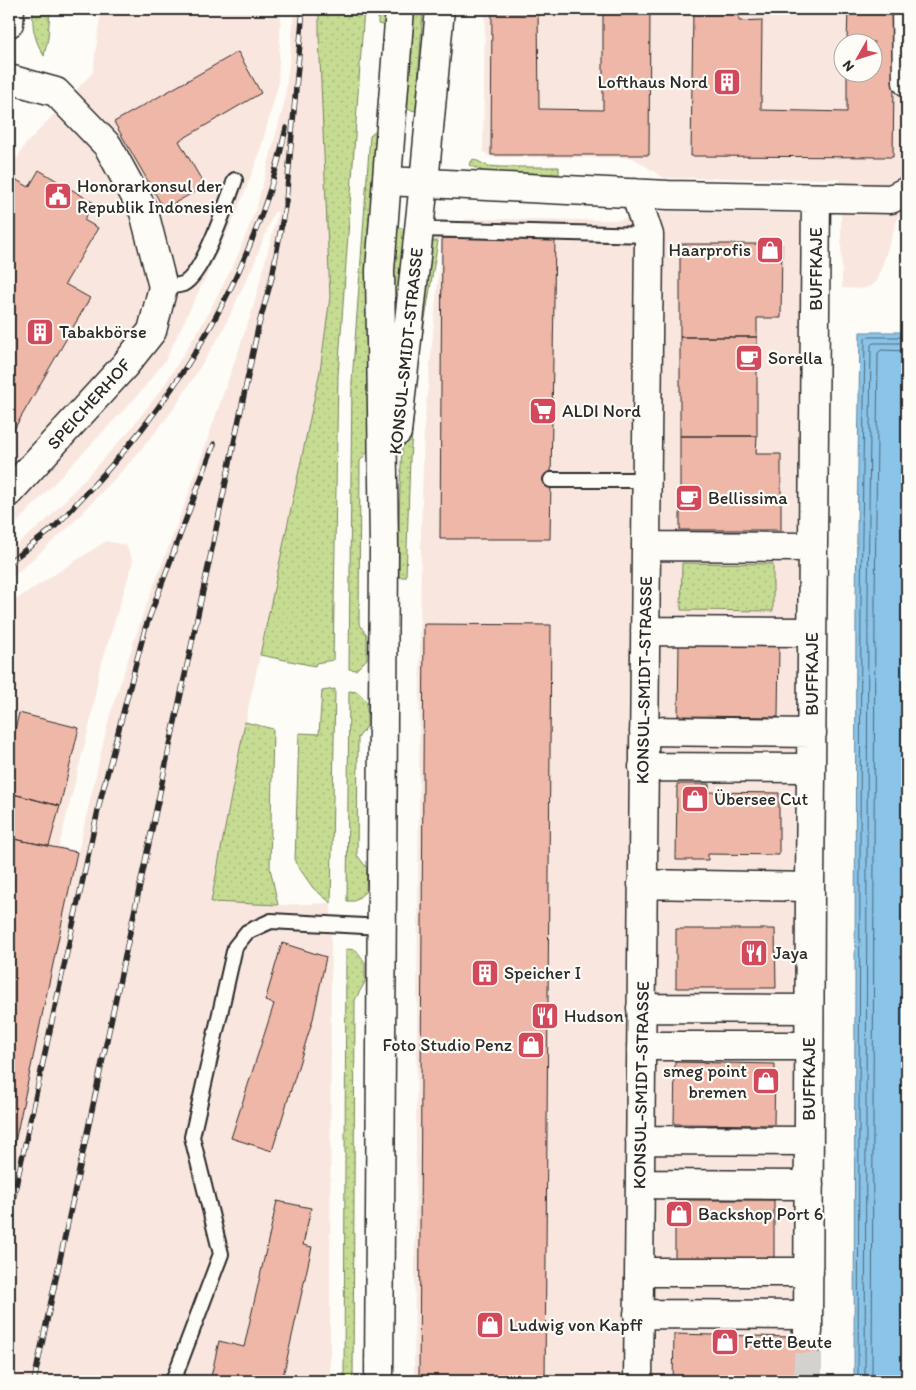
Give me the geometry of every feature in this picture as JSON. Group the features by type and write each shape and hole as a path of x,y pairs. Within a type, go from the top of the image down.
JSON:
{"street":[{"path":"9,22 10,9"},
{"name":"KONSUL-SMIDT-STRASSE","path":"379,1381 384,548 380,270 400,9"},
{"name":"KONSUL-SMIDT-STRASSE","path":"384,548 424,183 440,9"},
{"path":"906,9 907,82"},
{"path":"9,79 56,92 108,146 144,212 164,287"},
{"path":"387,181 635,193 816,198 891,199 907,191"},
{"name":"KONSUL-SMIDT-STRASSE","path":"635,193 648,235 638,1381"},
{"name":"BUFFKAJE","path":"638,1314 808,1324 816,198"},
{"name":"SPEICHERHOF","path":"9,492 124,365 152,331 164,287"},
{"path":"646,546 813,547"},
{"path":"645,630 812,632"},
{"path":"644,731 812,733"},
{"path":"644,767 811,768"},
{"path":"642,884 810,887"},
{"path":"641,1008 809,1009"},
{"path":"641,1046 809,1046"},
{"path":"640,1140 809,1141"},
{"path":"640,1184 809,1185"},
{"path":"639,1272 808,1272"}],"lane":[{"path":"164,287 183,284 196,273 220,220 235,180"},
{"path":"419,229 648,235"},
{"path":"551,480 646,480"},
{"path":"172,1381 221,1254 192,1137 235,947 247,932 271,921 382,927"}],"shaded area":[{"path":"101,9 281,9 278,86 259,155 237,212 165,361 138,395 9,531 9,172 25,145 93,72"},
{"path":"294,9 319,9 330,297 312,423 249,705 211,901 278,905 331,903 330,1381 9,1381 9,604 106,541 126,545 133,562 99,672 91,719 59,846 78,852 109,718 143,614 187,498 253,308 278,212 274,212 253,266 222,332 174,409 135,457 70,526 9,580 9,550 45,522 128,432 162,389 204,321 235,262 256,209 284,104"},
{"path":"485,9 907,9 907,197 902,206 877,281 871,286 862,289 842,288 840,179 664,178 633,158 490,157 483,151"},
{"path":"668,211 801,214 794,1381 414,1381 421,533 424,428 442,238 453,227 467,219 618,220"}],"green space":[{"path":"33,9 50,9 48,38 44,56 34,33"},
{"path":"319,9 364,9 338,375 333,660 316,663 315,666 260,655 320,371 330,297"},
{"path":"378,9 387,9 386,26 378,24"},
{"path":"414,9 423,9 416,111 407,109"},
{"path":"378,129 370,449 360,461 359,623 367,635 367,659 356,670 349,669 352,382 370,136"},
{"path":"473,159 488,166 559,167 559,174 486,172 469,165"},
{"path":"401,227 405,231 396,322 393,322 390,247 397,230"},
{"path":"433,241 438,241 418,361 410,458 406,577 399,577 400,481 407,386 422,281"},
{"path":"682,563 773,564 773,611 681,610"},
{"path":"335,689 331,903 313,888 295,862 299,733 319,734 322,691"},
{"path":"349,691 358,692 367,702 367,726 358,738 357,855 367,868 366,891 355,901 347,901"},
{"path":"245,722 273,729 270,868 278,905 211,902"},
{"path":"346,949 356,950 365,962 365,982 355,1000 353,1381 344,1381"}],"water":[{"path":"860,332 907,332 907,1381 854,1381 856,599"}],"building":[{"path":"492,9 538,9 539,109 603,110 603,9 650,9 649,155 491,155"},
{"name":"Lofthaus Nord","path":"693,9 739,9 739,21 762,20 761,110 847,112 847,82 884,82 884,32 847,32 848,9 895,9 893,157 691,156"},
{"path":"238,52 261,93 179,141 205,186 164,209 114,122"},
{"name":"Tabakbörse","path":"39,170 94,203 84,220 98,228 65,284 90,298 9,438 9,181 11,177 29,187"},
{"path":"442,238 555,239 550,539 440,539"},
{"path":"680,244 782,244 781,318 757,318 757,337 680,337"},
{"path":"680,337 757,337 757,436 680,436"},
{"path":"680,436 757,436 756,454 781,454 781,530 680,530"},
{"name":"Speicher I","path":"424,624 551,625 545,1381 419,1381"},
{"path":"679,643 779,644 778,717 678,716"},
{"path":"19,713 79,728 60,806 9,793 9,755"},
{"path":"677,784 709,784 709,792 779,793 779,855 708,854 708,860 676,860"},
{"path":"9,793 60,806 49,846 9,838"},
{"path":"9,838 77,852 9,1170"},
{"path":"676,929 775,929 776,988 676,988"},
{"path":"282,943 326,957 313,1019 272,1151 231,1138 274,1004 265,1001"},
{"path":"675,1062 775,1064 774,1125 674,1124"},
{"path":"675,1200 774,1200 774,1258 675,1258"},
{"path":"277,1201 311,1208 303,1245 312,1247 282,1381 210,1381 219,1341 244,1347"},
{"path":"791,1331 820,1332 818,1381 673,1381 674,1334 791,1337"}],"tunnel":[{"path":"808,1332 808,1381"}],"railway":[{"path":"34,1381 258,328 272,277 286,201 303,9"},
{"path":"9,562 51,530 90,489 125,450 157,409 186,366 213,322 237,275 257,227 273,178 286,128"},
{"path":"9,1218 100,801 145,629 214,444"}],"place":[{"name":"Lofthaus Nord","path":"727,82"},
{"name":"Honorarkonsul der Republik Indonesien","path":"58,196"},
{"name":"Haarprofis","path":"770,250"},
{"name":"Tabakbörse","path":"40,332"},
{"name":"Sorella","path":"749,358"},
{"name":"ALDI Nord","path":"543,411"},
{"name":"Bellissima","path":"689,498"},
{"name":"Übersee Cut","path":"695,799"},
{"name":"Jaya","path":"754,953"},
{"name":"Speicher I","path":"485,973"},
{"name":"Hudson","path":"545,1016"},
{"name":"Foto Studio Penz","path":"531,1045"},
{"name":"smeg point bremen","path":"766,1081"},
{"name":"Backshop Port 6","path":"679,1214"},
{"name":"Ludwig von Kapff","path":"490,1325"},
{"name":"Fette Beute","path":"725,1342"}]}
